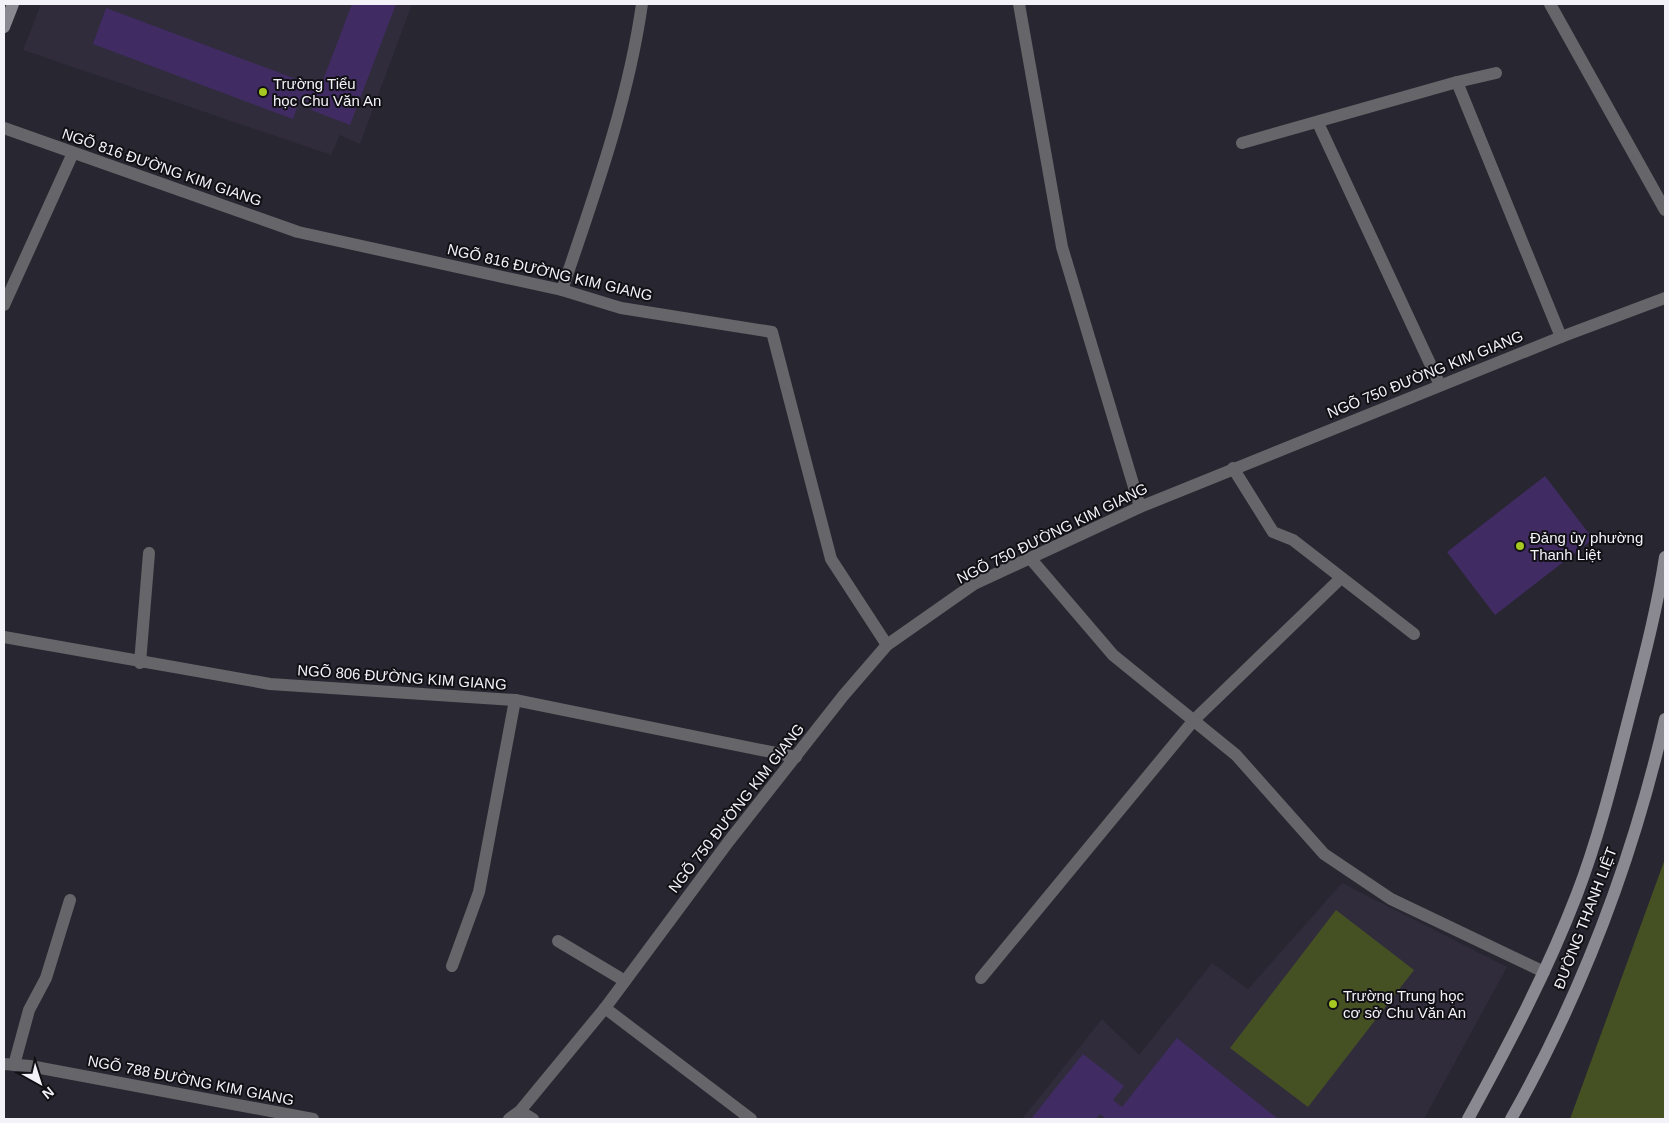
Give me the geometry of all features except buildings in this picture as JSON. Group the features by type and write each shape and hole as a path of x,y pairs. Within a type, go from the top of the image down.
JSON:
{"street":[{"path":"4,27 13,4"},
{"path":"562,290 615,126 635,52 642,4"},
{"path":"1019,4 1062,247 1140,507"},
{"path":"1550,4 1665,210"},
{"path":"1242,143 1457,82 1496,73"},
{"path":"1457,82 1561,337"},
{"path":"1318,122 1440,385"},
{"name":"NGÕ 816 ĐƯỜNG KIM GIANG","path":"4,128 298,232 562,290 621,308 772,332 831,559 887,645"},
{"path":"4,306 73,153"},
{"name":"NGÕ 750 ĐƯỜNG KIM GIANG","path":"509,1119 520,1111 605,1008 729,841 887,645 974,584 1140,507 1440,385 1665,298"},
{"path":"1234,468 1273,532 1293,540 1414,634"},
{"path":"140,662 149,553"},
{"path":"1468,1119 1502,1058 1544,972 1577,893 1609,797 1659,598 1665,557"},
{"path":"1030,558 1113,655 1236,755 1324,854 1390,899 1544,972"},
{"path":"981,978 1194,720 1341,578"},
{"name":"NGÕ 806 ĐƯỜNG KIM GIANG","path":"4,637 270,684 515,700 796,756"},
{"path":"452,966 479,892 515,700"},
{"name":"ĐƯỜNG THANH LIỆT","path":"1512,1119 1529,1088 1584,971 1627,856 1665,719"},
{"path":"9,1064 29,1010 46,978 70,900"},
{"path":"558,941 625,981"},
{"path":"605,1008 751,1119"},
{"name":"NGÕ 788 ĐƯỜNG KIM GIANG","path":"9,1064 187,1094 313,1119"},
{"path":"520,1111 533,1119"}],"shaded area":[{"name":"Trường Tiểu học Chu Văn An","path":"41,4 412,4 360,144 340,135 331,155 23,50"},
{"name":"Trường Trung học cơ sở Chu Văn An","path":"1342,883 1507,967 1424,1119 1022,1119 1102,1019 1139,1055 1212,963 1248,989"}],"green space":[{"path":"1665,859 1665,1119 1570,1119"},
{"path":"1336,910 1414,970 1308,1107 1230,1048"}],"place":[{"name":"Trường Tiểu học Chu Văn An","path":"263,92"},
{"name":"Đảng ủy phường Thanh Liệt","path":"1520,546"},
{"name":"Trường Trung học cơ sở Chu Văn An","path":"1333,1004"}]}
